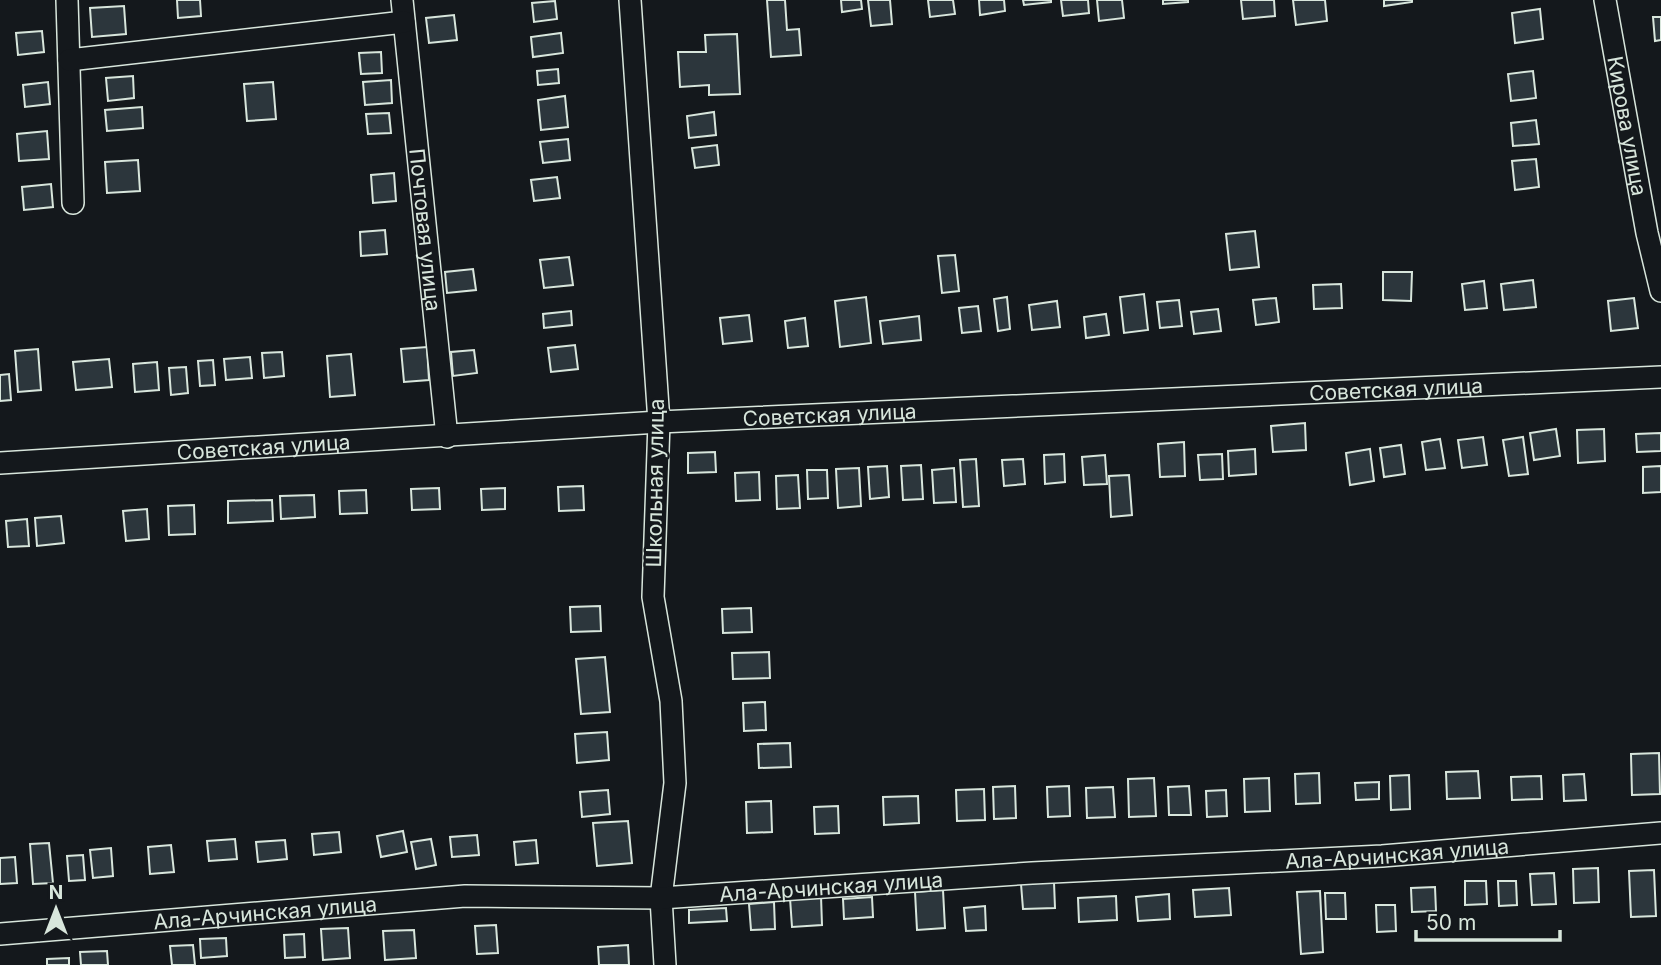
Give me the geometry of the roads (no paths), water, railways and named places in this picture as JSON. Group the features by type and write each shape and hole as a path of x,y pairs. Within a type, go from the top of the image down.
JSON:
{"street":[{"path":"66,0 73,203"},
{"name":"Почтовая улица","path":"402,0 447,436"},
{"name":"Школьная улица","path":"630,0 659,422 653,597 671,701 675,783 661,898 664,965"},
{"name":"Кирова улица","path":"1605,0 1647,233 1661,291"},
{"path":"69,60 404,22"},
{"name":"Советская улица","path":"0,463 659,422 1661,377"},
{"name":"Ала-Арчинская улица","path":"0,934 465,896 661,898 1032,873 1382,856 1661,833"}]}
